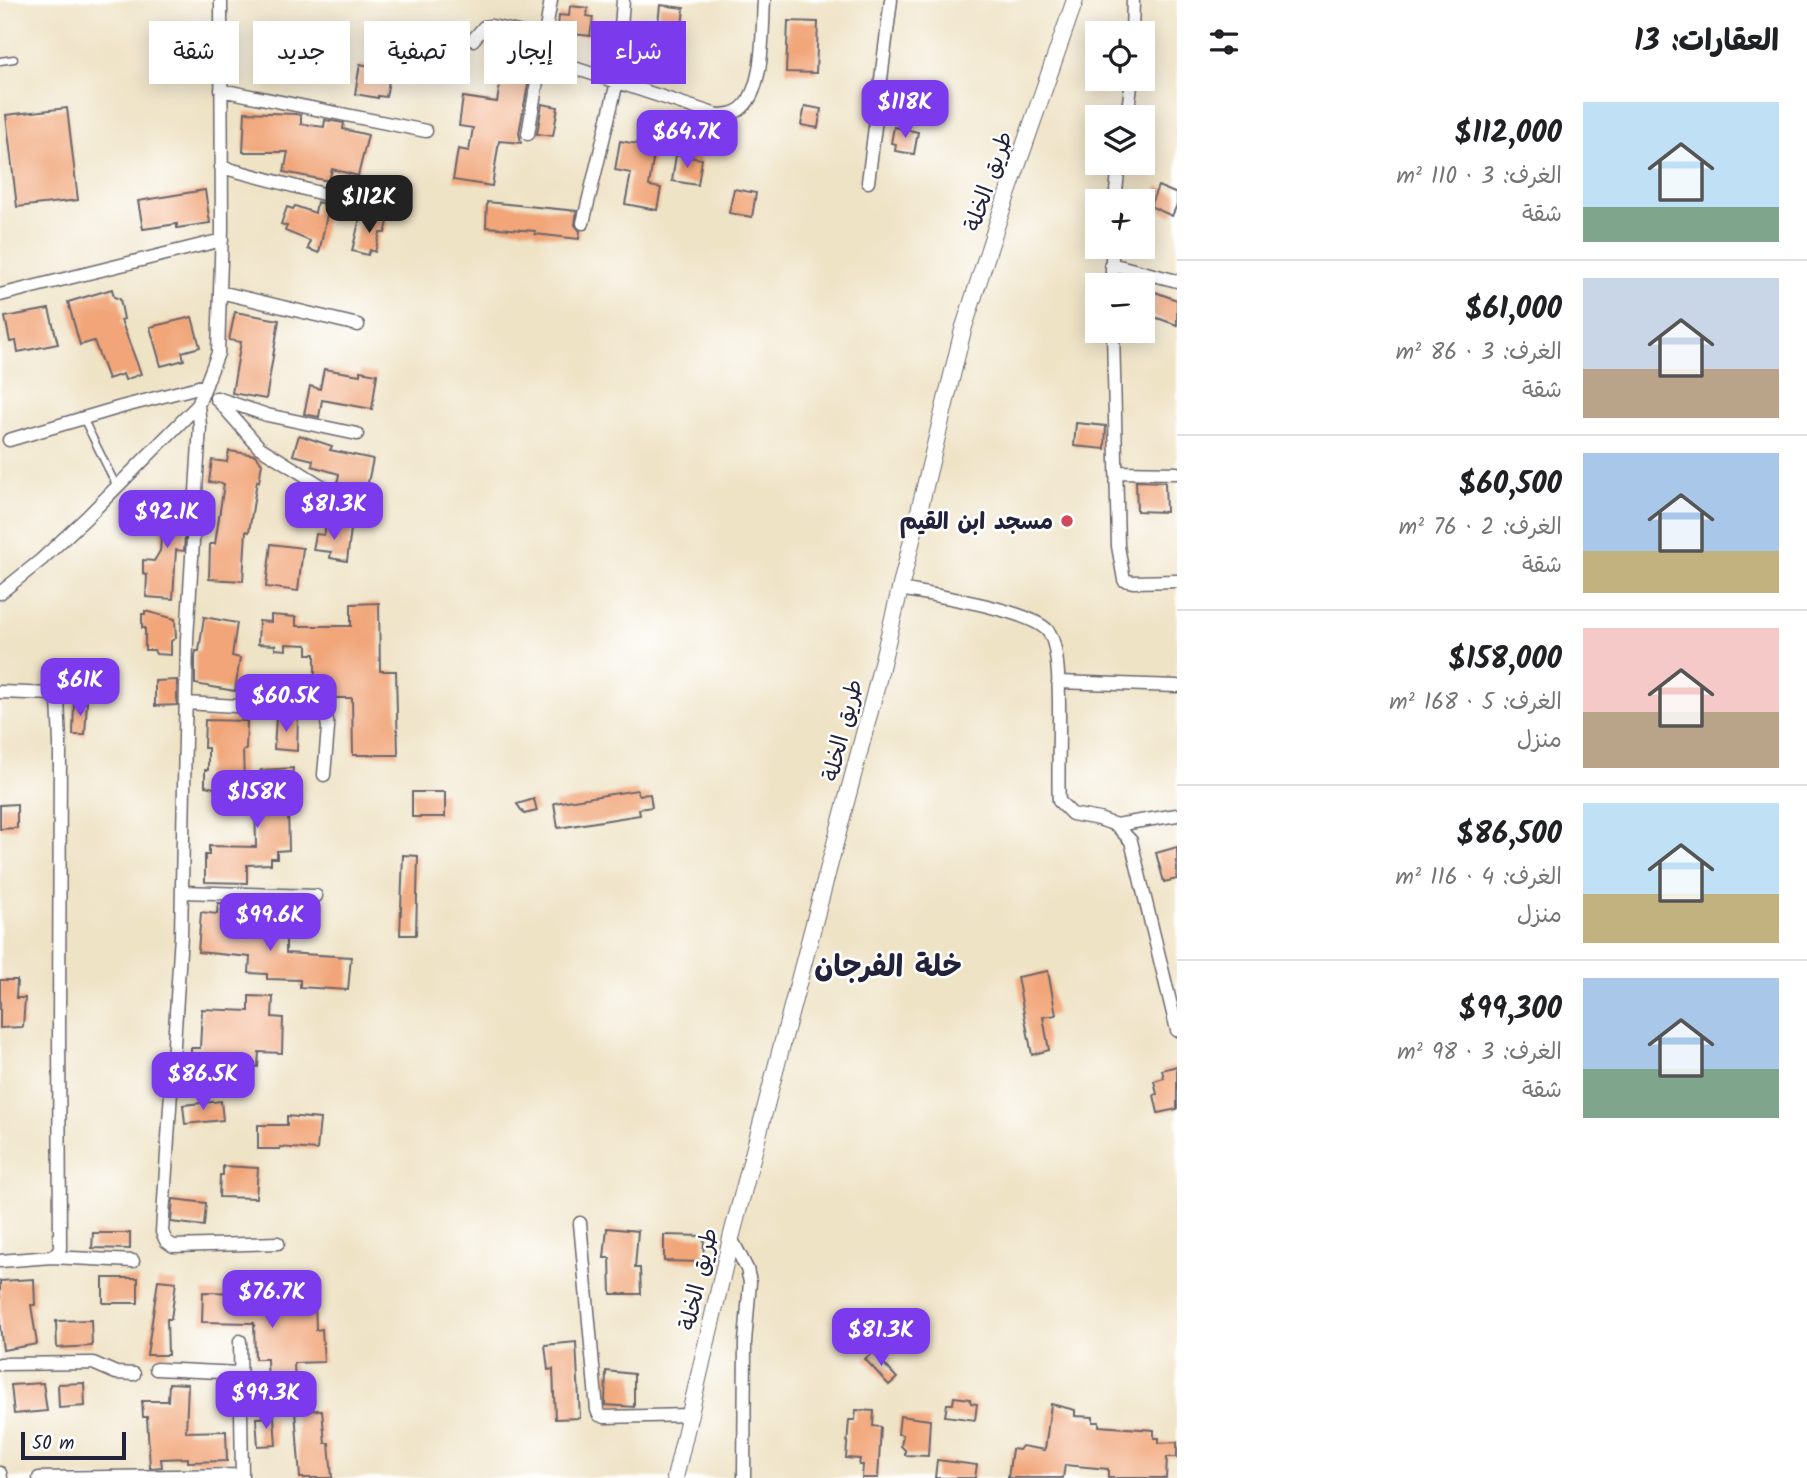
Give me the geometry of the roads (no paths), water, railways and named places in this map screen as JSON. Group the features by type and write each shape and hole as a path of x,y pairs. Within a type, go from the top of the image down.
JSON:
{"street":[{"path":"221,0 222,240 218,354 203,395 200,426 187,639 182,892 162,1232 166,1241 173,1246 278,1243"},
{"path":"548,21 551,0"},
{"path":"621,21 623,0"},
{"path":"623,84 717,115 738,111 751,94 758,72 764,0"},
{"path":"869,182 891,0"},
{"name":"طريق الخلة","path":"675,1478 731,1238 869,718 963,330 1002,208 1075,0"},
{"path":"1132,21 1133,0"},
{"path":"473,40 484,27"},
{"path":"528,134 536,84"},
{"path":"583,223 617,84"},
{"path":"221,90 426,131"},
{"path":"221,167 380,209"},
{"path":"0,295 222,240"},
{"path":"1111,259 1111,273"},
{"path":"1111,264 1177,281"},
{"path":"220,292 358,325"},
{"path":"1113,343 1118,546 1124,580 1177,581"},
{"path":"0,593 41,560 117,487 203,395"},
{"path":"9,440 83,418 203,395 267,415 357,434"},
{"path":"216,398 259,447 359,509"},
{"path":"1116,472 1177,473"},
{"path":"900,589 1006,611 1047,630 1055,643 1058,682 1059,801 1072,814 1116,825 1131,841 1177,1030"},
{"path":"1058,682 1177,686"},
{"path":"0,692 54,694 58,699 60,1248 58,1253 51,1256"},
{"path":"186,703 321,711 326,715 328,728 324,775"},
{"path":"1116,825 1177,815"},
{"path":"182,892 316,896"},
{"path":"580,1223 599,1415 690,1415"},
{"path":"731,1238 747,1269 750,1282 745,1342 744,1478"},
{"path":"0,1261 51,1256 133,1261"},
{"path":"39,1478 242,1477 240,1341"},
{"path":"0,1364 93,1363 116,1373 134,1374"},
{"path":"156,1369 240,1373"}],"lane":[{"path":"0,61 14,59"},
{"path":"83,418 117,487"}],"place":[{"name":"مسجد ابن القيم","path":"1067,521"}],"district":[{"name":"خلة الفرجان","path":"888,966"}]}
